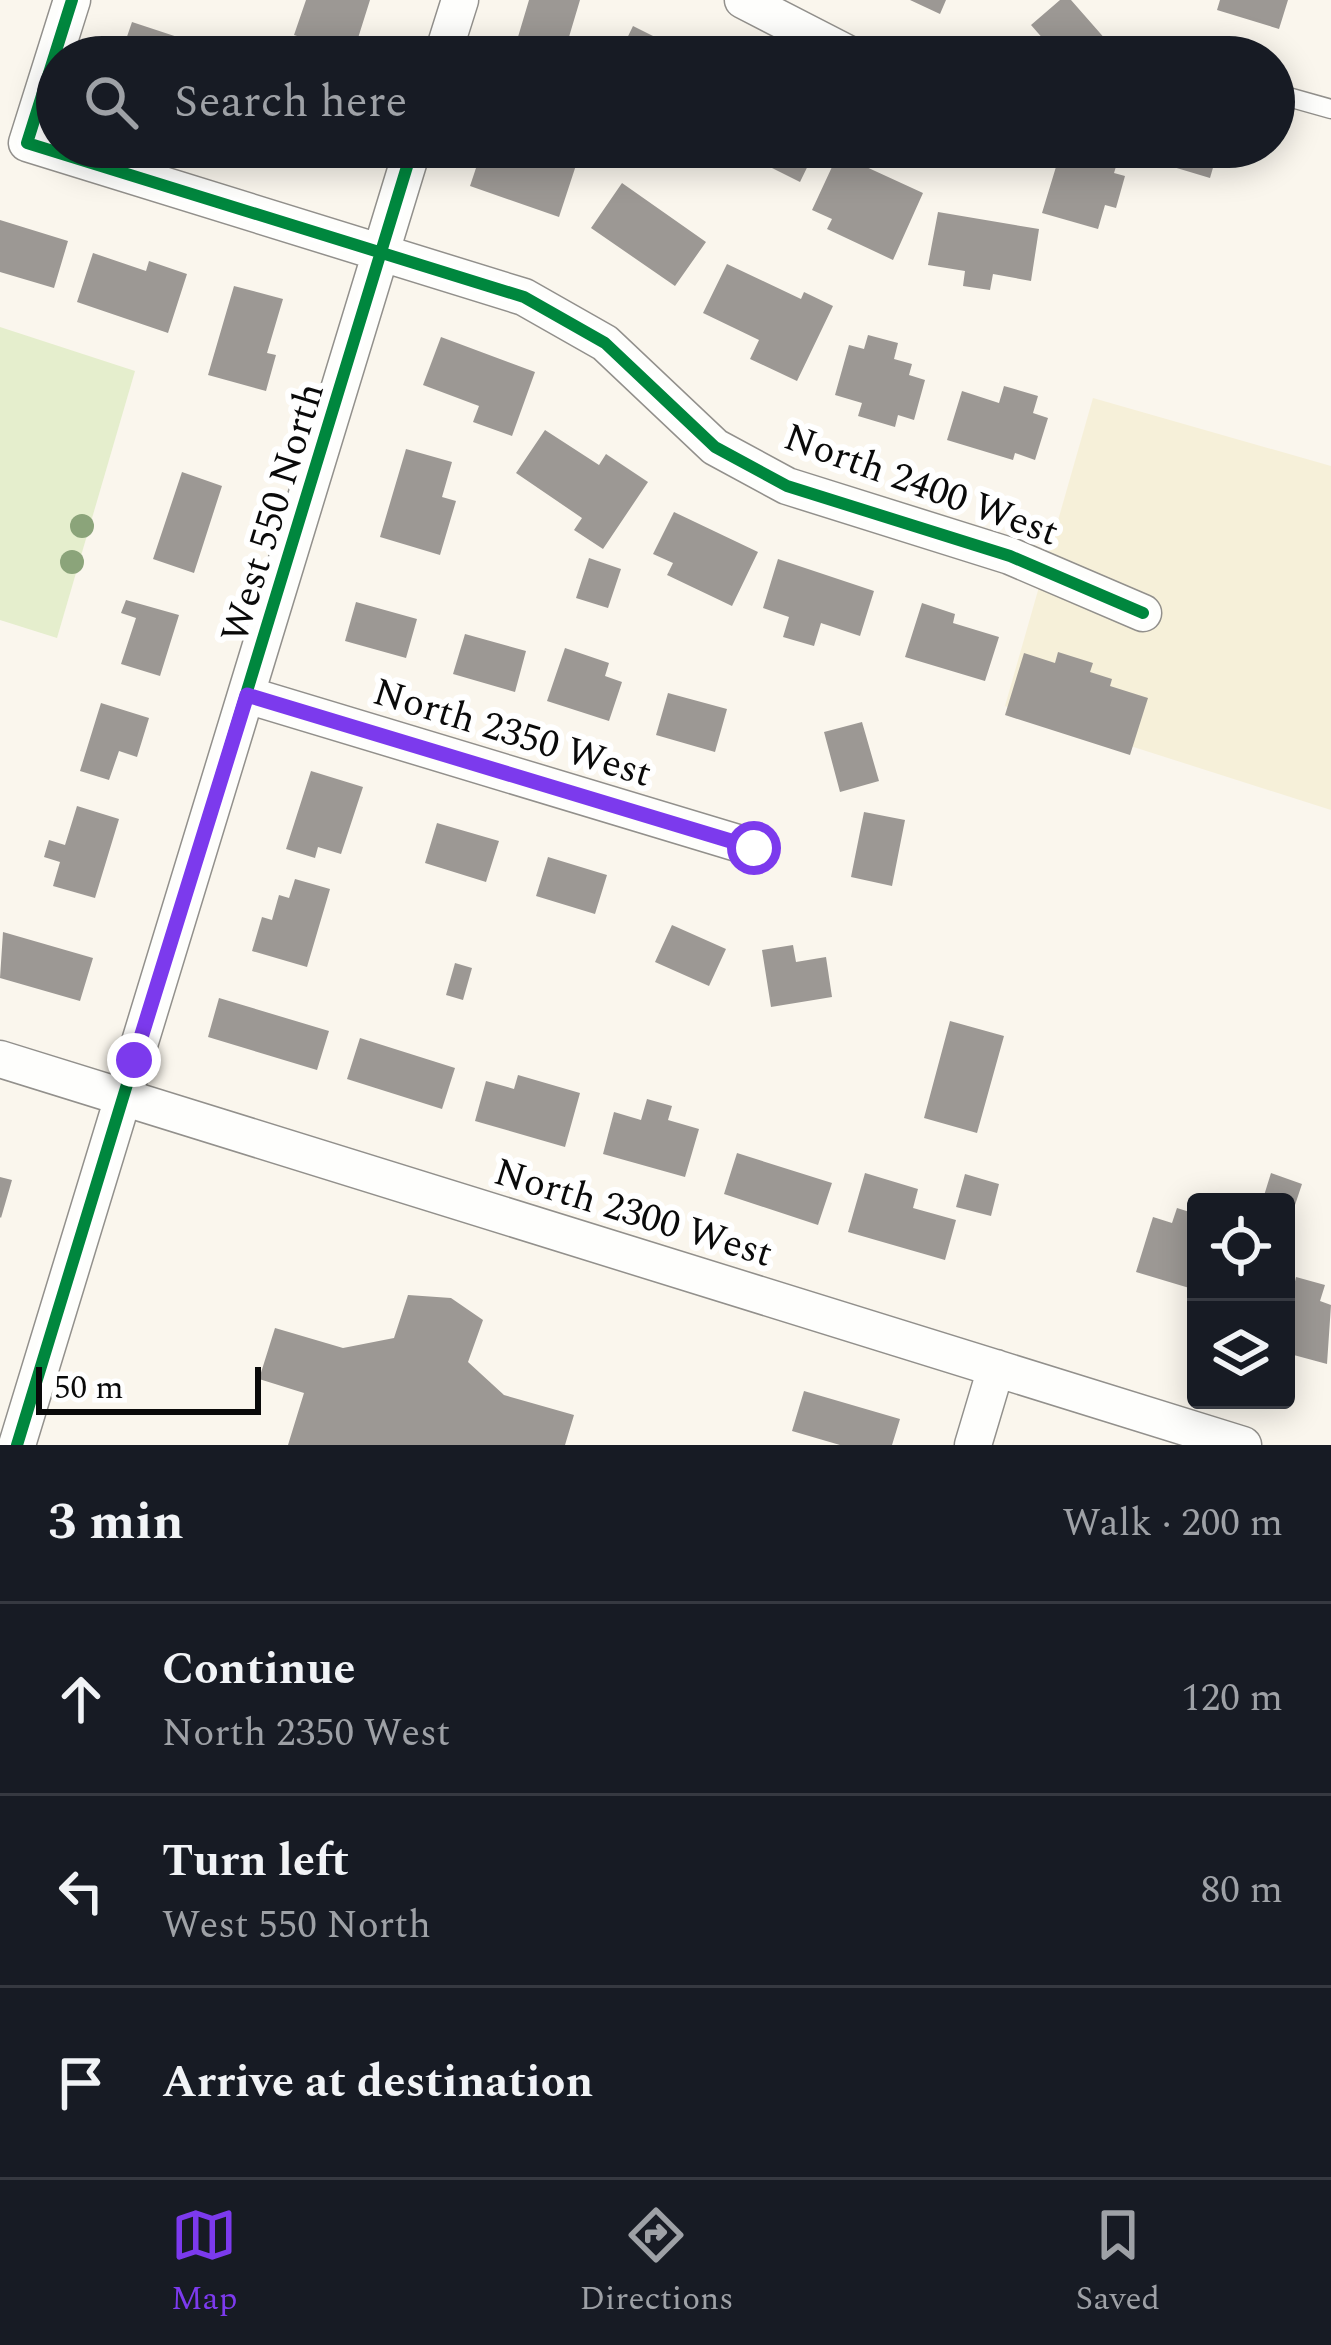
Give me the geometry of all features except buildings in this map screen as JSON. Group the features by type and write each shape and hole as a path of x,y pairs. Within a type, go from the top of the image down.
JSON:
{"street":[{"name":"North 2400 West","path":"61,36 72,0"},
{"path":"449,36 460,0"},
{"path":"742,0 808,14 832,36"},
{"name":"North 2400 West","path":"36,114 27,143 36,146"},
{"name":"North 2400 West","path":"107,168 524,297 604,343 715,447 788,486 1010,556 1142,613"},
{"name":"West 550 North","path":"17,1445 406,168"},
{"name":"North 2350 West","path":"247,695 754,848"},
{"name":"North 2300 West","path":"0,1059 1243,1445"},
{"path":"973,1445 996,1368"}],"lane":[{"path":"1295,99 1331,109"}],"shaded area":[{"path":"1093,398 1331,466 1331,810 1005,706"}],"green space":[{"path":"0,327 135,371 57,638 0,620"}],"cycle path":[{"path":"61,36 72,0"},
{"path":"36,114 27,143 36,146"},
{"path":"108,168 524,297 605,343 715,447 787,486 1010,556 1143,613"},
{"path":"17,1445 407,168"}],"route":[{"path":"134,1060 247,695 754,848"}]}
